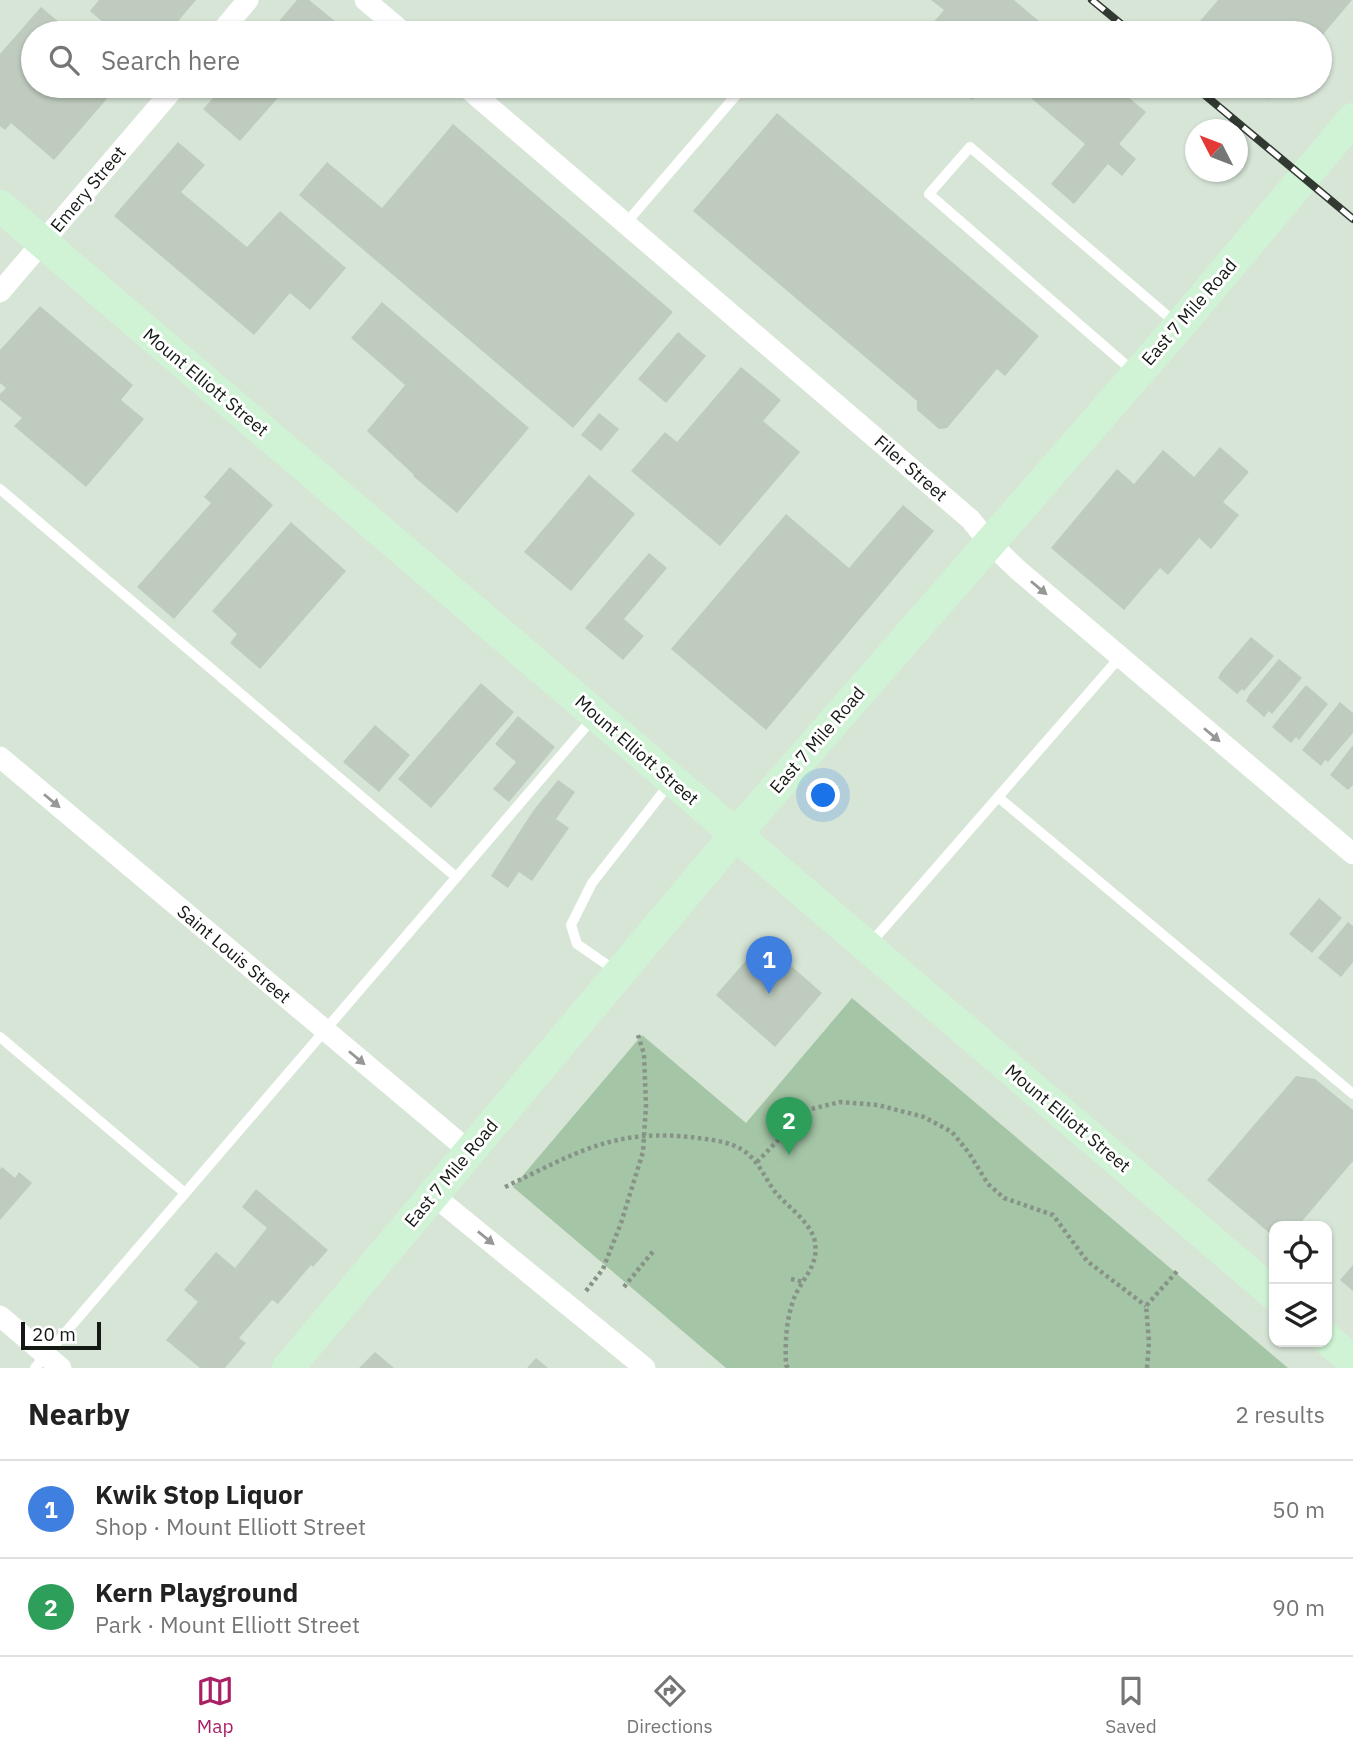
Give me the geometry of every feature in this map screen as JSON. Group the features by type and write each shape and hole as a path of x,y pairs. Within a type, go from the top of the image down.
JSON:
{"street":[{"path":"230,21 248,0"},
{"path":"365,0 390,21"},
{"name":"Emery Street","path":"0,292 166,98"},
{"name":"Filer Street","path":"479,98 970,519 1018,570 1353,854"},
{"name":"East 7 Mile Road","path":"288,1368 736,834 1179,326 1353,119"},
{"name":"Mount Elliott Street","path":"0,206 1269,1290"},
{"name":"Saint Louis Street","path":"0,757 469,1151"},
{"path":"433,1195 645,1368"},
{"path":"0,1316 47,1364"},
{"path":"1332,1343 1353,1361"}],"lane":[{"path":"626,223 734,98"},
{"path":"1136,373 929,194 970,147 1179,326"},
{"path":"0,489 456,877"},
{"path":"867,947 1120,657"},
{"path":"47,1364 185,1192 596,715"},
{"path":"619,973 577,944 571,925 592,883 673,780"},
{"path":"998,797 1353,1094"},
{"path":"0,1037 185,1192"}],"path":[{"path":"572,1308 603,1269 621,1223 643,1152 646,1106 644,1054 637,1032"},
{"path":"757,1163 807,1110 840,1102 878,1105 924,1117 952,1132 970,1153 988,1184 1004,1198 1054,1215 1087,1261 1146,1306"},
{"path":"505,1187 599,1143 644,1136 685,1136 722,1141 744,1150 757,1163 765,1179 803,1221 816,1241 815,1262 793,1300 785,1339 788,1368"},
{"path":"624,1287 656,1249"},
{"path":"1147,1368 1149,1341 1146,1306 1179,1269"},
{"path":"791,1279 804,1282"}],"green space":[{"path":"852,998 1288,1368 726,1368 513,1187 642,1035 746,1123"}],"building":[{"path":"99,0 196,0 178,21 102,21 90,11"},
{"path":"297,0 309,0 335,21 279,21"},
{"path":"931,0 1014,0 1039,21 934,21 944,10"},
{"path":"1218,0 1352,0 1332,24 1332,21 1200,21"},
{"path":"41,7 58,21 29,21"},
{"path":"21,30 21,98 108,98 54,160 11,123 5,130 0,126 0,54"},
{"path":"213,98 278,98 240,141 203,109"},
{"path":"1031,98 1129,98 1146,112 1119,144 1136,159 1122,176 1108,164 1074,204 1051,184 1085,144"},
{"path":"777,113 1039,336 1005,376 997,369 947,428 939,429 917,410 917,401 693,211"},
{"path":"453,124 673,312 573,428 299,195 327,162 382,208"},
{"path":"178,142 205,165 181,192 247,247 280,211 346,268 310,310 290,293 254,335 114,216"},
{"path":"382,302 529,428 457,513 413,476 367,431 405,385 351,338"},
{"path":"40,306 133,385 121,400 144,419 86,487 14,426 22,418 0,400 0,394 6,388 0,383 0,350"},
{"path":"678,332 706,356 666,403 638,379"},
{"path":"741,367 781,400 763,421 800,452 720,546 631,471 665,432 677,442"},
{"path":"599,413 619,429 601,451 581,435"},
{"path":"1220,447 1249,472 1223,502 1239,515 1211,549 1199,538 1168,575 1160,568 1124,610 1051,548 1117,469 1134,484 1163,450 1194,477"},
{"path":"230,467 273,505 174,619 137,587 211,503 204,497"},
{"path":"589,475 635,514 571,591 524,552"},
{"path":"903,505 934,531 766,730 671,649 786,514 849,568"},
{"path":"291,522 346,571 260,669 230,643 237,634 212,611"},
{"path":"649,553 667,568 624,619 644,636 623,660 585,628"},
{"path":"1251,637 1274,656 1244,691 1242,689 1237,694 1218,678"},
{"path":"1279,659 1302,678 1272,714 1269,711 1264,717 1246,701"},
{"path":"481,683 514,712 431,808 398,779"},
{"path":"1306,685 1328,704 1299,740 1296,737 1291,743 1272,727"},
{"path":"1340,702 1353,713 1353,733 1328,762 1325,760 1321,766 1302,750"},
{"path":"518,716 555,747 509,802 493,789 516,762 495,744"},
{"path":"375,725 410,755 379,792 343,762"},
{"path":"1353,745 1353,785 1348,790 1330,775"},
{"path":"558,780 575,792 556,819 569,828 532,881 519,872 508,888 491,876 533,811"},
{"path":"1319,898 1342,918 1312,953 1289,934"},
{"path":"1348,922 1353,926 1353,962 1341,977 1318,958"},
{"path":"763,941 822,993 775,1047 716,995"},
{"path":"1296,1076 1315,1079 1353,1110 1353,1161 1302,1221 1269,1221 1269,1233 1207,1180"},
{"path":"2,1167 15,1178 19,1172 32,1183 0,1220 0,1169"},
{"path":"256,1189 328,1250 313,1267 311,1265 278,1304 272,1300 239,1338 246,1343 225,1368 200,1368 166,1340 198,1302 184,1290 216,1252 235,1268 267,1228 242,1207"},
{"path":"1353,1265 1353,1291 1340,1280"},
{"path":"375,1352 394,1368 359,1368"},
{"path":"536,1358 548,1368 527,1368"}],"railway":[{"path":"1092,0 1117,21"},
{"path":"1208,98 1353,219"}],"place":[{"name":"Kwik Stop Liquor","path":"769,994"},
{"name":"Kern Playground","path":"789,1155"}]}
